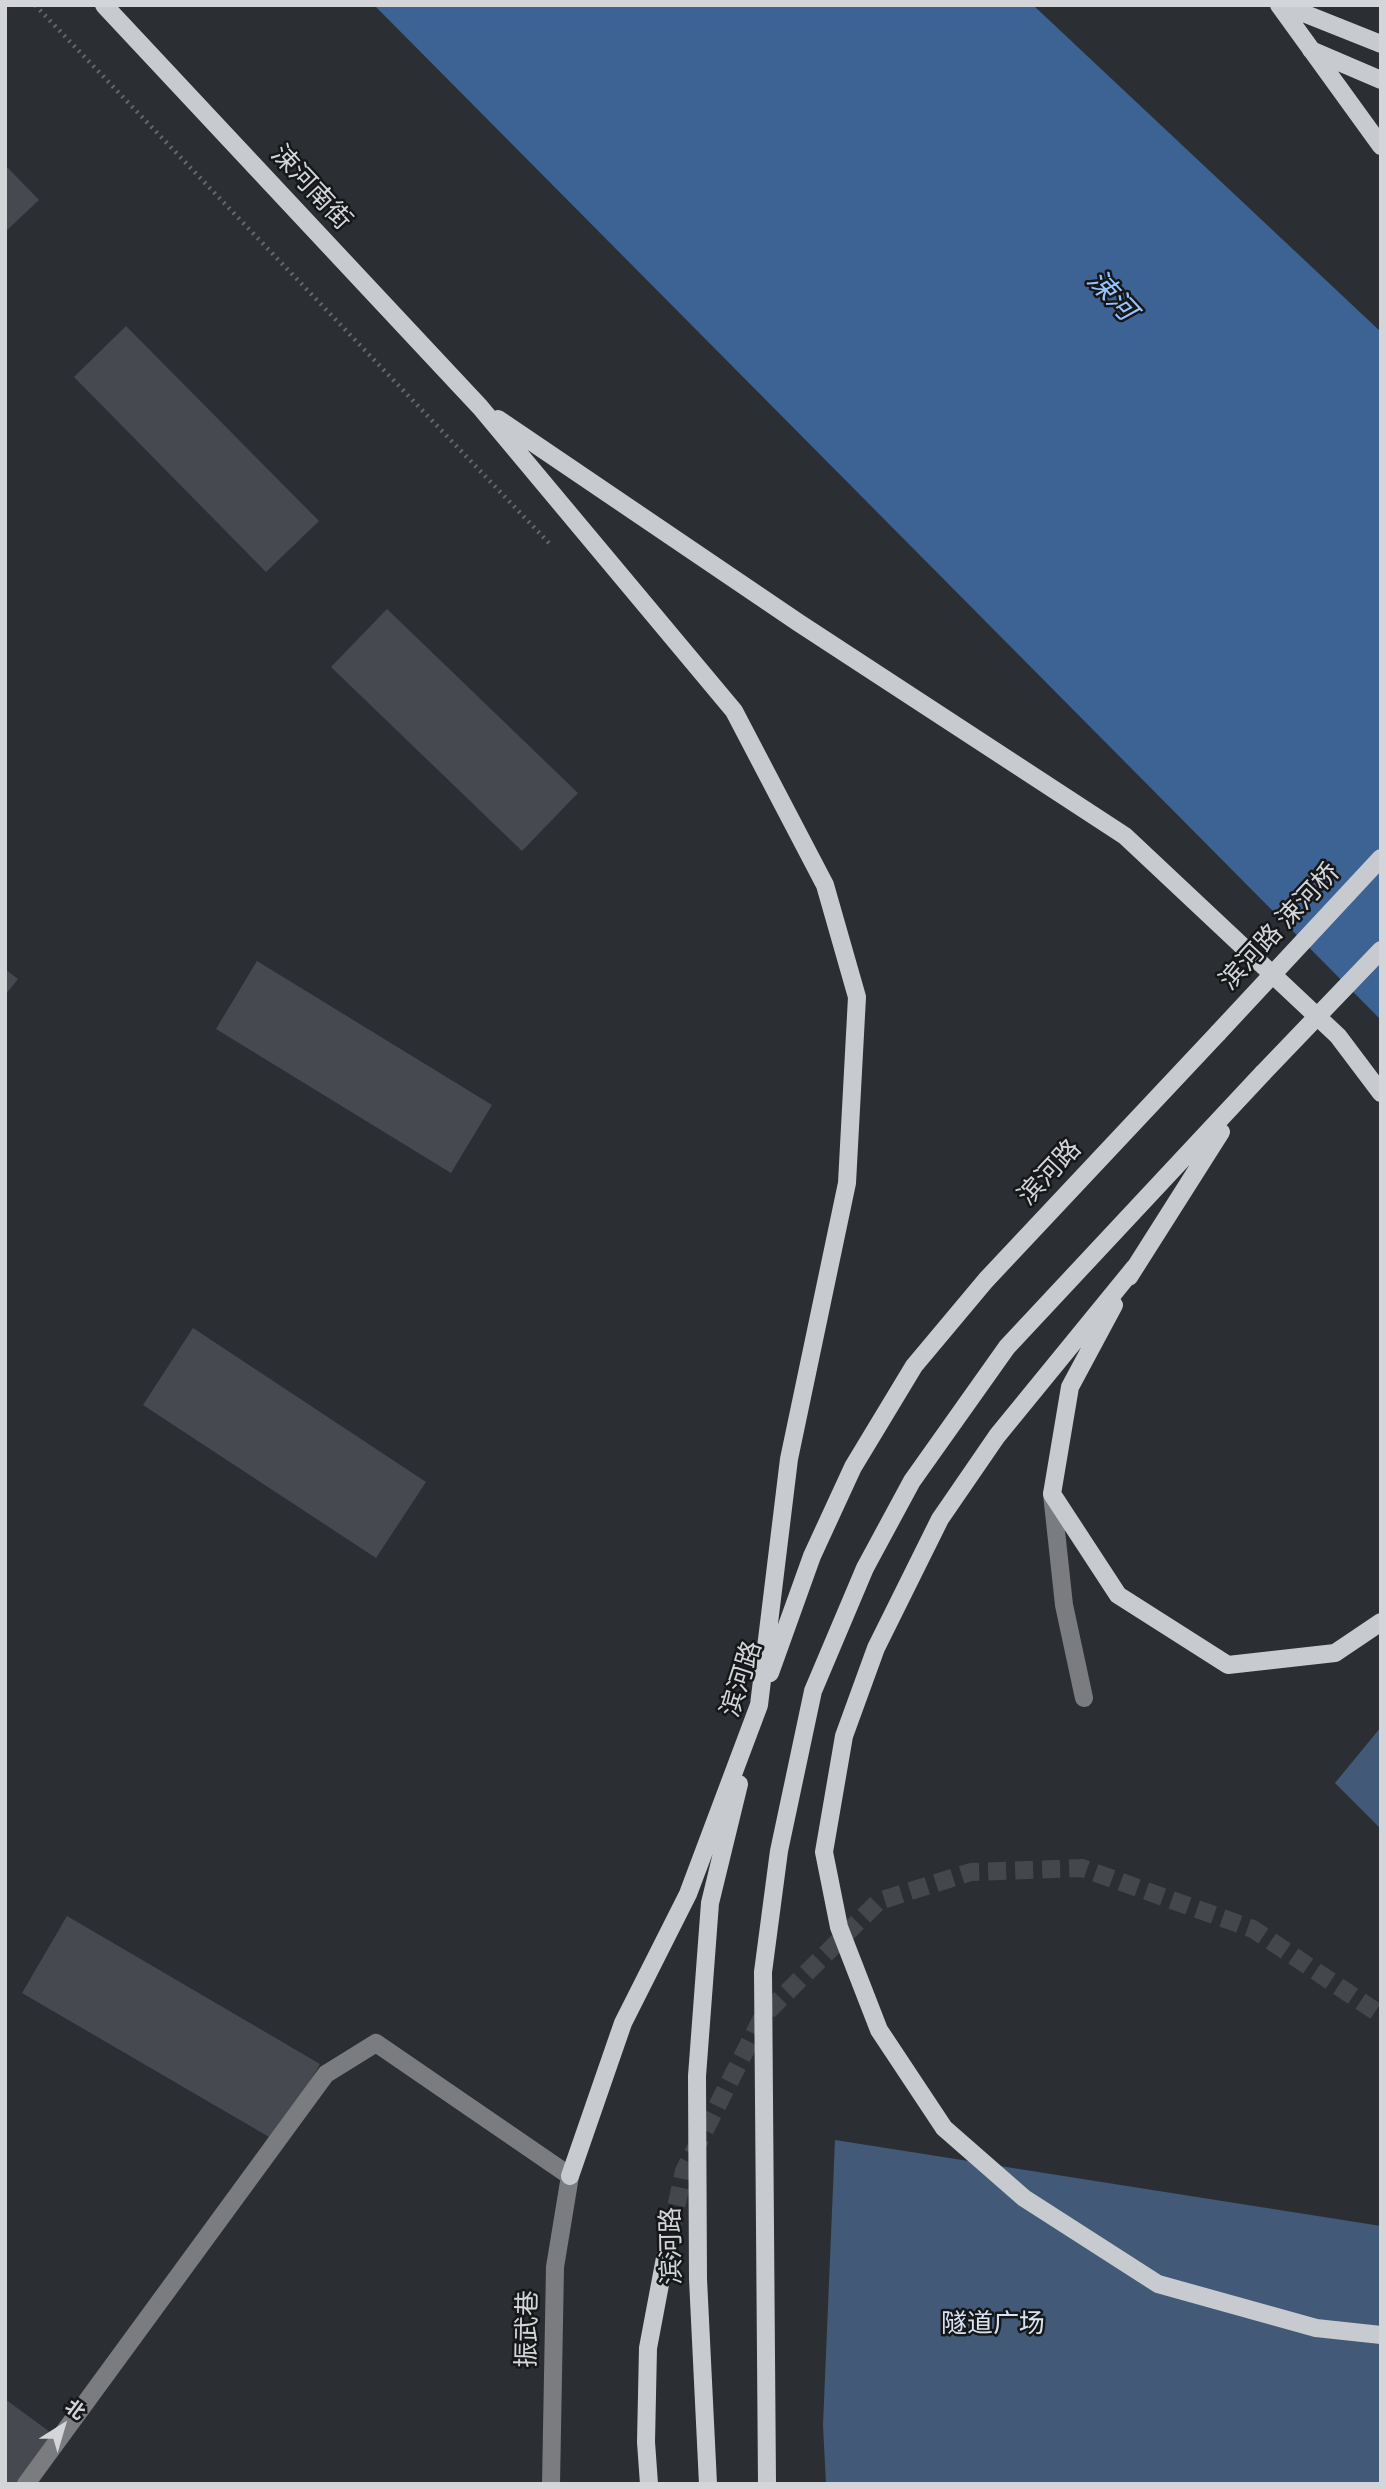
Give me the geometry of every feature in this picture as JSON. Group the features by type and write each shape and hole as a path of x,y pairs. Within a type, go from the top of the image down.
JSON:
{"main road":[{"name":"涑河南街","path":"104,5 480,407"},
{"path":"1281,5 1381,44"},
{"path":"1281,5 1381,146"},
{"path":"1311,50 1381,80"},
{"path":"480,407 811,631 1125,836 1338,1037 1381,1093"},
{"path":"480,407 734,711 825,885 857,997 847,1183 789,1459 759,1705 688,1894 622,2023 569,2176"},
{"name":"滨河路 涑河桥","path":"1218,1033 1381,858"},
{"path":"767,2484 763,1972 779,1851 813,1691 865,1568 912,1481 1007,1347 1381,950"},
{"name":"滨河路","path":"708,2484 698,2279 697,2076 710,1903 759,1705 812,1556 853,1467 914,1366 986,1280 1218,1033"},
{"path":"1245,1094 1135,1267 1070,1387 1052,1494 1118,1595 1228,1665 1335,1653 1381,1622"},
{"path":"1135,1267 997,1436 947,1508 876,1648 844,1736 824,1852 839,1927 879,2030 944,2129 1024,2198 1158,2284 1316,2328 1381,2335"},
{"path":"649,2484 646,2442 648,2348 665,2258"}],"street":[{"path":"1052,1494 1064,1605 1084,1698"},
{"path":"26,2484 326,2074 376,2043 569,2176"},
{"name":"振武巷","path":"551,2484 555,2267 569,2176"}],"path":[{"path":"35,5 549,543"}],"green space":[{"path":"1381,1727 1381,1829 1335,1783"},
{"name":"隧道广场","path":"835,2140 1381,2226 1381,2484 826,2484 823,2425"}],"water":[{"name":"涑河","path":"374,5 1033,5 1381,332 1381,1020"}],"building":[{"path":"5,165 39,200 5,232"},
{"path":"126,326 319,521 266,572 74,377"},
{"path":"387,609 578,793 522,851 331,667"},
{"path":"257,961 492,1105 451,1173 216,1029"},
{"path":"5,969 18,979 5,995"},
{"path":"193,1328 426,1482 376,1558 143,1405"},
{"path":"67,1916 320,2064 276,2141 22,1993"},
{"path":"5,2399 54,2435 17,2484 5,2484"}],"tunnel":[{"path":"665,2258 684,2171 763,2016 879,1901 971,1872 1082,1868 1253,1929 1381,2015"}]}
